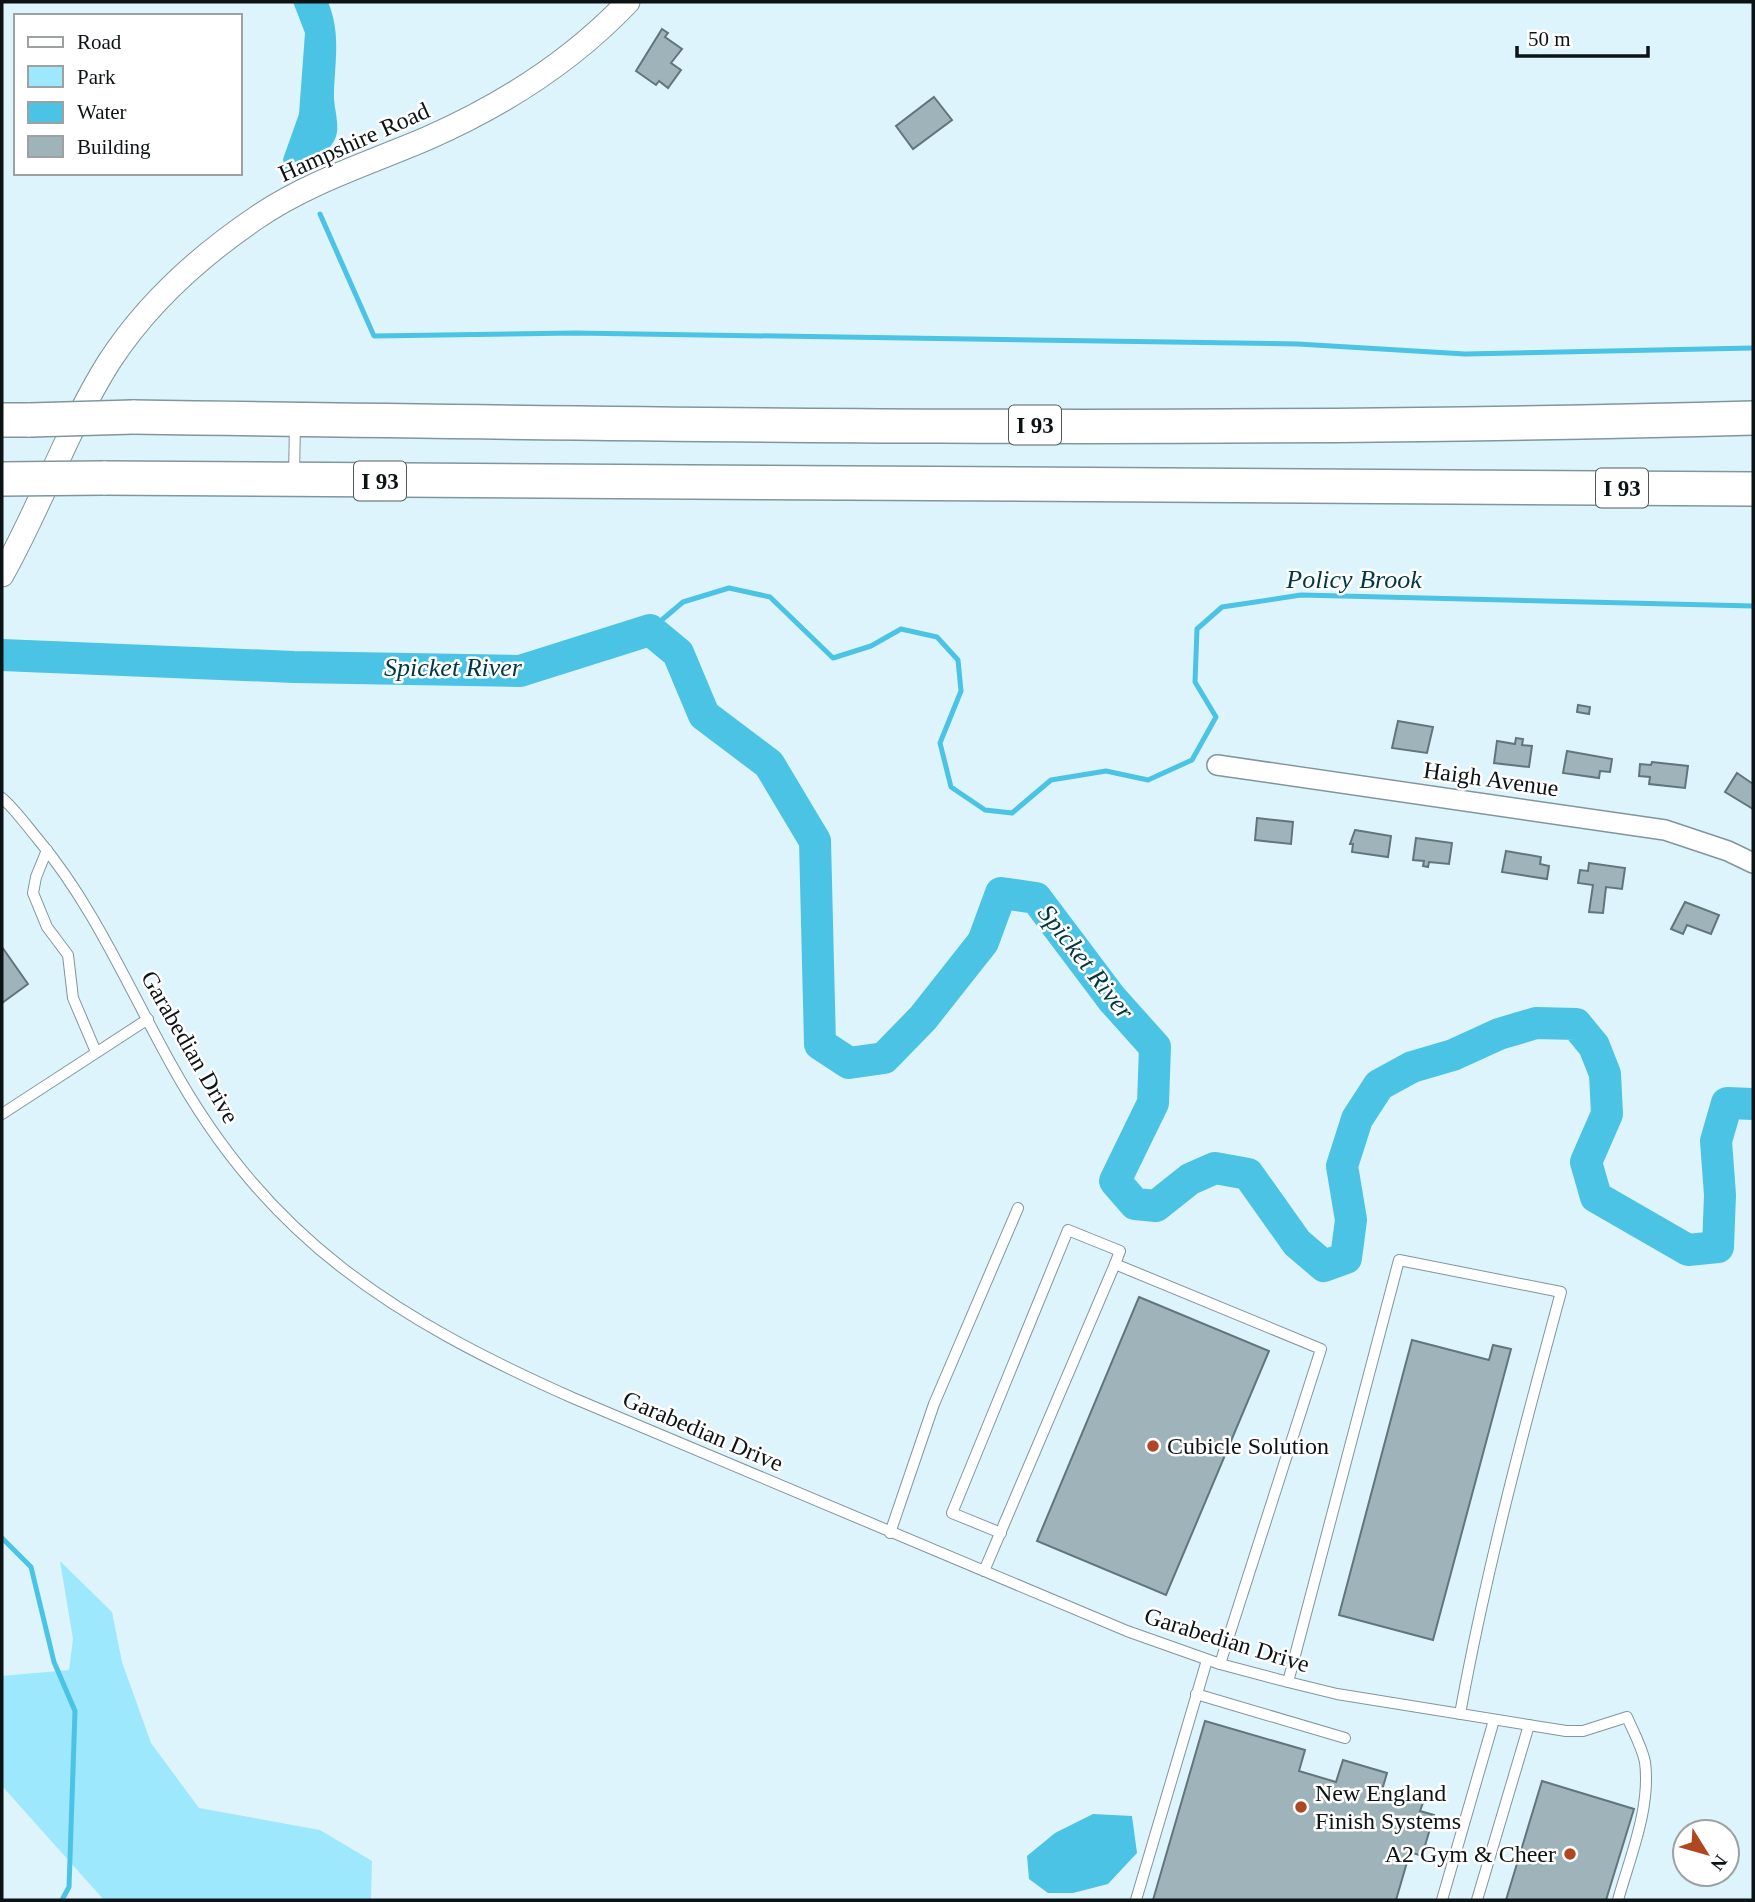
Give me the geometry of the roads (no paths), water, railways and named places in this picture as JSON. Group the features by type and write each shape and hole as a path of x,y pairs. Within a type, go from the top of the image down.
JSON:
{"highway":[{"name":"I 93","path":"16,420 133,417 1223,426 1753,418"},
{"name":"I 93","path":"2,479 1753,489"}],"street":[{"name":"Hampshire Road","path":"2,575 109,363 157,302 187,273 235,232 286,199 428,138 512,95 588,40 628,2"},
{"name":"Haigh Avenue","path":"1217,765 1665,830 1728,851 1753,863"}],"lane":[{"path":"294,481 296,420"},
{"name":"Garabedian Drive","path":"2,798 47,849 94,918 203,1118 253,1182 294,1228 340,1268 390,1304 498,1365 890,1533 1127,1631 1207,1660 1288,1682 1529,1726 1583,1731 1627,1717 1644,1760 1646,1786 1639,1827 1618,1900"},
{"path":"47,849 33,893 47,927 68,955 73,998 96,1052"},
{"path":"2,1114 148,1019"},
{"path":"890,1533 938,1393 1018,1208"},
{"path":"984,1571 1001,1533 1120,1251 1068,1230 952,1513 1001,1533"},
{"path":"1288,1682 1399,1260 1561,1292 1518,1451 1479,1613 1460,1714"},
{"path":"1115,1264 1321,1349 1220,1664"},
{"path":"1136,1900 1207,1660"},
{"path":"1196,1694 1345,1738"},
{"path":"1443,1900 1494,1720"},
{"path":"1477,1900 1529,1726"}],"water":[{"path":"293,2 328,2 332,13 336,36 334,99 337,130 334,141 318,158 299,168 285,171 283,159 299,114 305,33"},
{"path":"1093,1814 1132,1816 1137,1853 1108,1884 1073,1893 1048,1893 1029,1879 1027,1856 1055,1833"}],"waterway":[{"path":"320,214 374,336 575,333 1298,344 1465,354 1753,348"},
{"name":"Policy Brook","path":"650,630 683,602 729,588 770,597 833,658 871,646 901,629 937,637 958,660 961,691 940,743 951,787 985,810 1012,813 1051,780 1106,771 1148,780 1192,760 1216,717 1195,682 1197,629 1222,607 1301,595 1753,606"},
{"name":"Spicket River","path":"2,655 294,667 520,671 650,630 678,653 704,715 769,764 815,841 820,1044 849,1063 884,1058 923,1018 983,942 1001,893 1036,898 1112,999 1155,1047 1153,1103 1115,1181 1135,1204 1156,1206 1190,1179 1215,1168 1248,1174 1297,1243 1324,1266 1346,1258 1351,1220 1342,1166 1357,1119 1379,1085 1412,1067 1453,1055 1499,1034 1536,1023 1576,1024 1594,1046 1605,1074 1607,1114 1586,1162 1596,1197 1688,1250 1718,1247 1720,1195 1716,1141 1727,1103 1753,1104"},
{"path":"2,1538 31,1567 54,1662 75,1711 69,1887 62,1900"}],"place":[{"name":"Cubicle Solution","path":"1153,1446"},
{"name":"New England Finish Systems","path":"1301,1807"},
{"name":"A2 Gym & Cheer","path":"1570,1854"}]}
